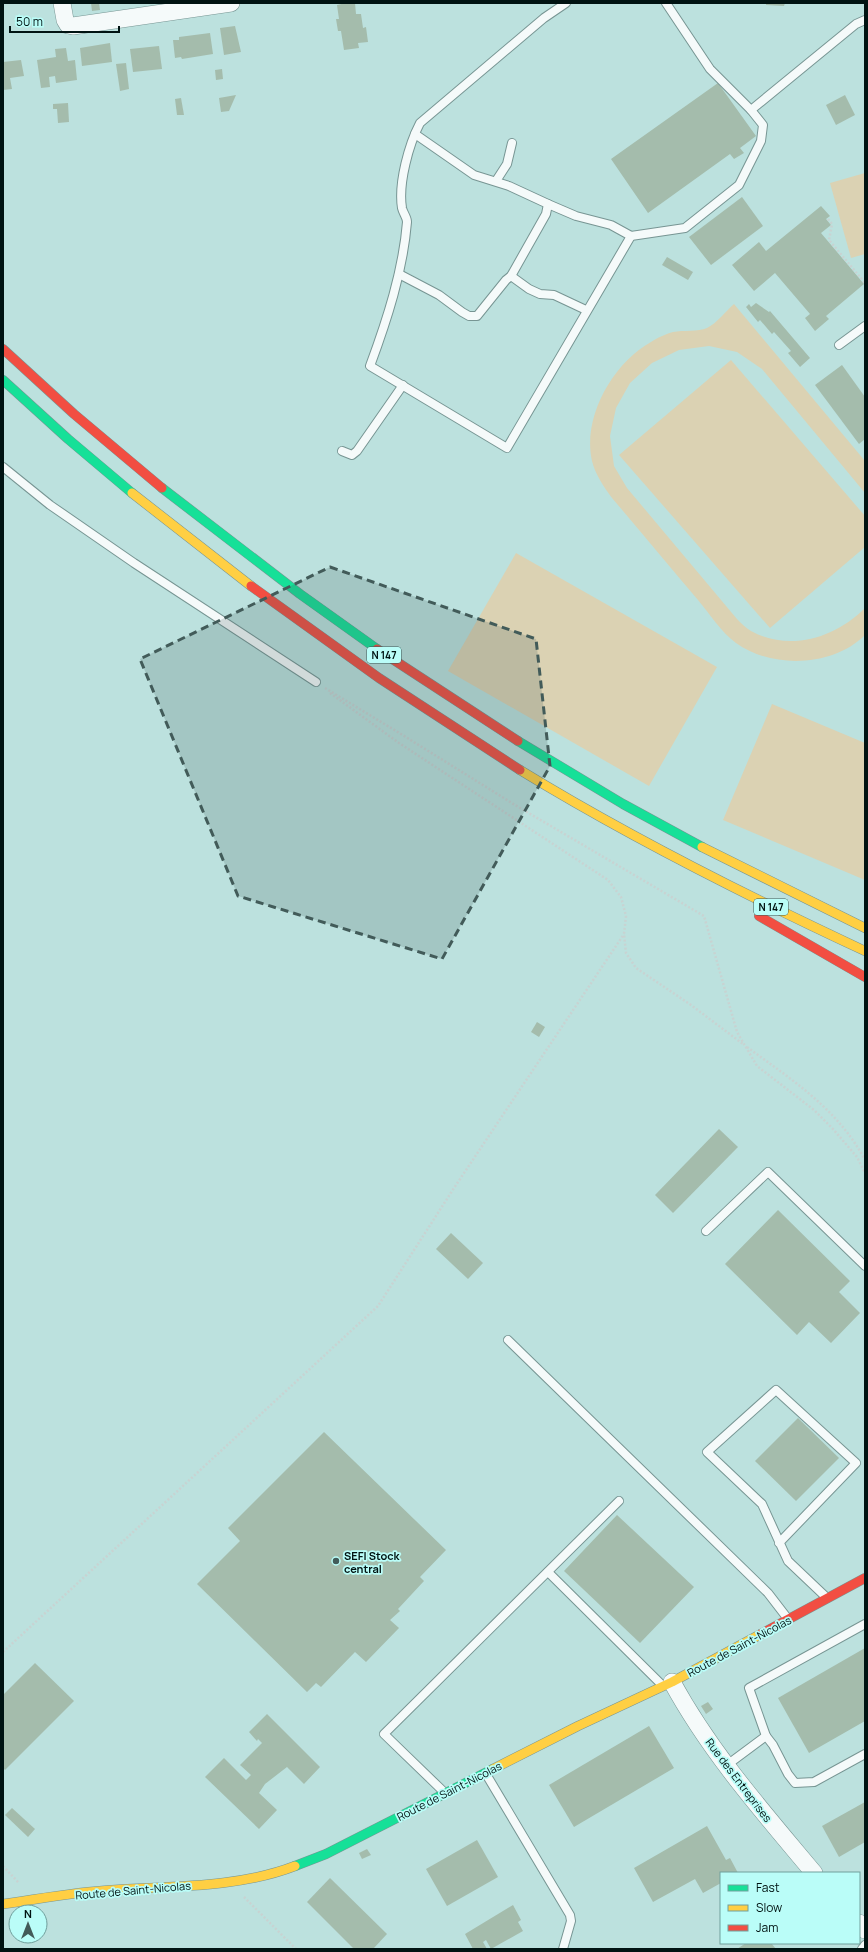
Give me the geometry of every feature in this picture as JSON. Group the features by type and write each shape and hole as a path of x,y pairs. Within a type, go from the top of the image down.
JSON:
{"main road":[{"name":"N 147","path":"3,349 50,393 141,472 260,566 390,659 512,738 624,804 706,850 865,928"},
{"name":"N 147","path":"3,380 36,412 131,493 234,575 374,676 488,749 585,808 679,860 768,906 865,951"},
{"path":"679,860 697,881"},
{"path":"806,900 846,908"},
{"path":"753,912 865,976"},
{"name":"Route de Saint-Nicolas","path":"3,1904 109,1890 239,1880 280,1872 326,1854 485,1773 667,1684 865,1578"}],"street":[{"path":"62,3 65,20 68,26 231,3"},
{"name":"Rue des Entreprises","path":"667,1684 749,1795 813,1872"}],"lane":[{"path":"566,3 544,18 420,123 415,134 402,180 402,208 407,220 399,274 370,366 507,448 586,310 631,236"},
{"path":"415,134 474,175 496,181 576,216 611,225 631,236 685,228 739,185 761,141 763,125 751,110 710,69 666,3"},
{"path":"751,110 856,24 865,20"},
{"path":"496,181 507,164 512,143"},
{"path":"399,274 439,295 469,316 477,316 506,280 511,276 539,227 548,204"},
{"path":"511,276 540,294 554,295 586,310"},
{"path":"839,345 865,326"},
{"path":"342,450 352,455 357,451 403,385"},
{"path":"3,467 50,505 134,563 316,682"},
{"path":"706,1231 768,1172 865,1266"},
{"path":"508,1340 768,1593 788,1620"},
{"path":"779,1543 856,1463 776,1390 707,1452 762,1504 779,1543 788,1561 827,1599"},
{"path":"445,1793 384,1734 620,1501"},
{"path":"548,1572 667,1684"},
{"path":"865,1624 749,1688 766,1736 773,1745 788,1774 795,1783 814,1782 865,1754"},
{"path":"727,1765 766,1736"},
{"path":"485,1773 570,1915 571,1921 563,1949"},
{"path":"862,1949 865,1945"}],"path":[{"path":"828,219 832,224 828,240 865,283"},
{"path":"316,682 399,743 608,880 621,897 626,916 624,934 626,953 636,968 691,1005 817,1099 841,1125 865,1160"},
{"path":"316,682 515,805 704,916 737,1032 757,1066 814,1110 833,1128 857,1157 865,1173"},
{"path":"3,1652 378,1306 624,934"},
{"path":"239,1880 244,1898 296,1949"}],"highlighted area":[{"path":"330,567 536,639 550,766 442,959 238,896 140,659"}],"shaded area":[{"path":"865,173 865,254 851,258 830,183"},
{"path":"734,304 865,461 865,493 762,369 737,352 709,346 679,350 652,363 630,383 616,408 610,436 614,466 627,488 737,619 751,631 766,637 781,640 796,641 811,639 840,627 865,608 865,635 852,646 820,658 802,661 767,657 751,651 731,639 612,498 593,466 590,444 596,410 613,377 624,363 637,351 665,335 673,332 699,330 711,326"},
{"path":"731,360 865,516 865,547 770,628 619,455"},
{"path":"516,553 717,667 649,786 448,671"},
{"path":"772,704 865,743 865,880 723,820"}],"building":[{"path":"91,3 99,3 100,10 92,11"},
{"path":"355,3 356,14 361,14 363,28 366,27 368,42 358,43 359,48 344,50 341,31 338,31 336,19 339,19 337,5"},
{"path":"766,3 785,3 784,6 766,5"},
{"path":"235,26 241,52 224,55 220,28"},
{"path":"210,33 213,54 182,59 181,57 175,58 173,40 179,40 179,37"},
{"path":"110,43 112,62 82,66 80,48"},
{"path":"159,46 162,69 133,72 130,49"},
{"path":"66,48 68,61 75,60 77,80 56,83 55,76 49,77 50,87 41,88 37,60 56,57 55,49"},
{"path":"21,60 24,76 10,78 12,89 3,90 3,62"},
{"path":"126,63 129,89 120,91 116,64"},
{"path":"222,69 223,79 216,80 215,70"},
{"path":"718,83 756,136 740,148 744,153 734,159 730,154 648,213 611,159"},
{"path":"236,95 229,111 221,112 219,98"},
{"path":"845,95 855,115 836,125 826,105"},
{"path":"181,98 184,115 177,115 175,99"},
{"path":"68,103 69,122 58,123 57,109 53,109 53,104"},
{"path":"742,197 763,226 711,265 689,237"},
{"path":"821,206 830,216 826,219 831,225 821,233 864,284 826,316 829,319 815,331 805,318 810,314 775,273 754,291 732,265 759,242 766,251"},
{"path":"667,257 693,272 688,280 662,265"},
{"path":"756,303 769,312 770,311 810,358 800,367 788,353 791,351 774,332 772,334 760,320 758,322 746,307 749,304 751,307"},
{"path":"842,365 865,397 865,439 859,444 815,385"},
{"path":"537,1022 545,1027 539,1037 531,1032"},
{"path":"719,1129 738,1147 673,1213 655,1195"},
{"path":"778,1210 850,1281 839,1292 860,1313 831,1343 809,1322 797,1335 725,1264"},
{"path":"451,1233 483,1263 468,1279 436,1249"},
{"path":"798,1418 839,1458 796,1501 755,1461"},
{"name":"SEFI Stock central","path":"324,1432 446,1550 420,1577 424,1581 398,1609 400,1611 390,1620 399,1628 366,1662 355,1652 321,1687 316,1683 307,1692 197,1584 240,1541 228,1528"},
{"path":"617,1515 694,1587 640,1643 564,1571"},
{"path":"865,1648 865,1721 809,1753 778,1698"},
{"path":"35,1663 74,1701 5,1770 3,1768 3,1695"},
{"path":"708,1702 713,1709 706,1714 701,1706"},
{"path":"267,1714 320,1767 304,1784 287,1767 265,1784 259,1793 277,1810 259,1829 205,1777 224,1758 246,1780 251,1775 240,1765 262,1743 258,1739 257,1741 249,1732"},
{"path":"649,1726 674,1768 574,1827 549,1785"},
{"path":"865,1802 865,1842 839,1857 822,1826"},
{"path":"12,1808 35,1829 28,1837 5,1815"},
{"path":"707,1826 726,1860 730,1858 737,1872 720,1872 720,1884 703,1893 695,1879 653,1902 634,1868"},
{"path":"477,1840 498,1877 447,1906 426,1869"},
{"path":"367,1849 371,1855 362,1859 359,1853"},
{"path":"330,1878 387,1934 373,1949 354,1949 307,1902"},
{"path":"513,1905 521,1920 518,1922 523,1931 491,1949 486,1940 483,1942 487,1949 473,1949 465,1934"},
{"path":"744,1944 772,1944 776,1949 737,1949"}],"traffic: fast":[{"path":"3,380 68,439 132,493"},
{"path":"162,488 300,594 377,649"},
{"path":"518,741 623,804 702,847"},
{"path":"295,1866 326,1854 493,1769"}],"traffic: slow":[{"path":"132,493 251,586"},
{"path":"520,770 647,843 777,909 865,951"},
{"path":"702,847 865,928"},
{"path":"493,1769 578,1726 672,1682 761,1634"},
{"path":"3,1904 98,1891 205,1885 251,1878 295,1866"}],"traffic: jam":[{"path":"3,349 74,414 162,488"},
{"path":"251,586 379,678 520,770"},
{"path":"377,649 518,741"},
{"path":"759,916 865,977"},
{"path":"761,1634 865,1578"}],"place":[{"name":"SEFI Stock central","path":"336,1561"}]}
